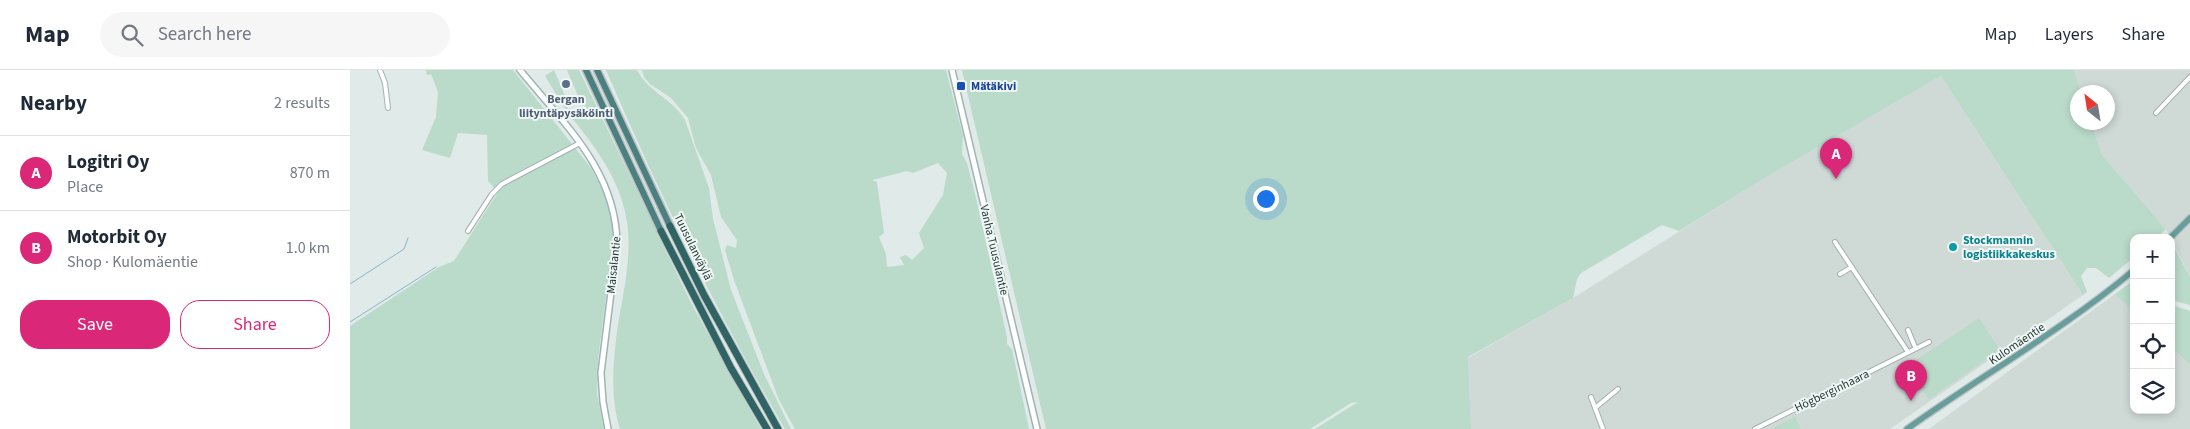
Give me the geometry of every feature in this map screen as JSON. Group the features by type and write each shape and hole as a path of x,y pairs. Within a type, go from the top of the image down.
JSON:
{"highway":[{"name":"Tuusulanväylä","path":"586,70 661,230 731,368 767,429"},
{"name":"Tuusulanväylä","path":"597,70 704,295 778,429"}],"main road":[{"name":"Maisalantie","path":"520,70 580,143 604,181 613,204 617,229 616,261 601,373 603,402 608,429"},
{"name":"Vanha Tuusulantie","path":"952,70 1037,429"},
{"path":"2174,234 2190,218"},
{"name":"Kulomäentie","path":"1907,429 2083,311 2130,273"}],"street":[{"path":"380,70 385,83 388,108"},
{"path":"2156,113 2190,77"},
{"path":"468,231 492,194 502,184 580,143"},
{"path":"1835,242 1908,352"},
{"path":"1840,274 1852,267"},
{"path":"1908,330 1914,347 1929,342"},
{"name":"Högberginhaara","path":"1756,429 1908,352 1914,347"},
{"path":"1595,408 1618,389"},
{"path":"1591,397 1603,429"}],"shaded area":[{"path":"2074,70 2190,70 2190,277 2175,247 2175,234 2168,234 2102,155 2093,130 2115,130 2115,85 2079,85"},
{"path":"1941,76 2083,295 1890,429 1471,429 1468,358 1573,298 1768,176"},
{"path":"2115,294 2130,308 2130,414 2175,414 2175,351 2190,365 2190,429 1929,429"}],"green space":[{"path":"426,70 513,70 591,168 605,195 612,218 613,244 598,359 597,394 604,429 350,429 350,326 439,267 454,261 498,192 488,181 487,135 458,133 450,158 422,150 436,117 438,92 431,74 427,75"},
{"path":"554,70 568,103 566,110 545,76"},
{"path":"567,70 579,70 691,303 761,429 620,429 615,405 614,368 629,243 626,214 608,169 591,142 571,117 572,113 574,113 589,120 592,115 579,98"},
{"path":"606,70 637,70 647,84 674,106 685,120 709,188 713,219 731,290 764,374 791,429 785,429 712,297 668,207"},
{"path":"642,70 946,70 963,136 962,154 967,163 976,198 1007,344 1012,349 1029,429 795,429 779,400 734,280 725,250 727,245 736,248 737,240 721,217 711,175 696,148 688,118 671,98 650,84 644,77","holes":["938,163 947,173 943,195 919,233 924,248 912,260 906,255 900,257 904,265 887,267 886,254 879,237 884,233 877,182 872,180 907,171 913,173"]},
{"path":"962,70 2074,70 2079,85 2070,85 2070,130 2093,130 2102,155 2166,229 2160,234 2130,234 2130,260 2109,278 2096,268 2087,268 2081,276 2087,292 2083,295 1941,76 1768,176 1679,231 1662,225 1581,273 1577,279 1573,298 1468,357 1471,429 1315,429 1358,402 1351,403 1310,429 1046,429"},
{"path":"2175,249 2190,277 2190,305 2175,301"},
{"path":"2130,283 2130,308 2115,294"},
{"path":"2175,306 2190,311 2190,365 2175,351"},
{"path":"1979,318 2000,350 1929,399 1906,367"},
{"path":"1795,417 1801,429 1771,429"}],"waterway":[{"path":"350,284 404,249 408,238"},
{"path":"350,322 436,267"}],"place":[{"name":"Bergan liityntäpysäköinti","path":"566,84"},
{"name":"Mätäkivi","path":"961,86"},
{"name":"Logitri Oy","path":"1836,179"},
{"name":"Stockmannin logistiikkakeskus","path":"1953,247"},
{"name":"Motorbit Oy","path":"1911,401"}]}
